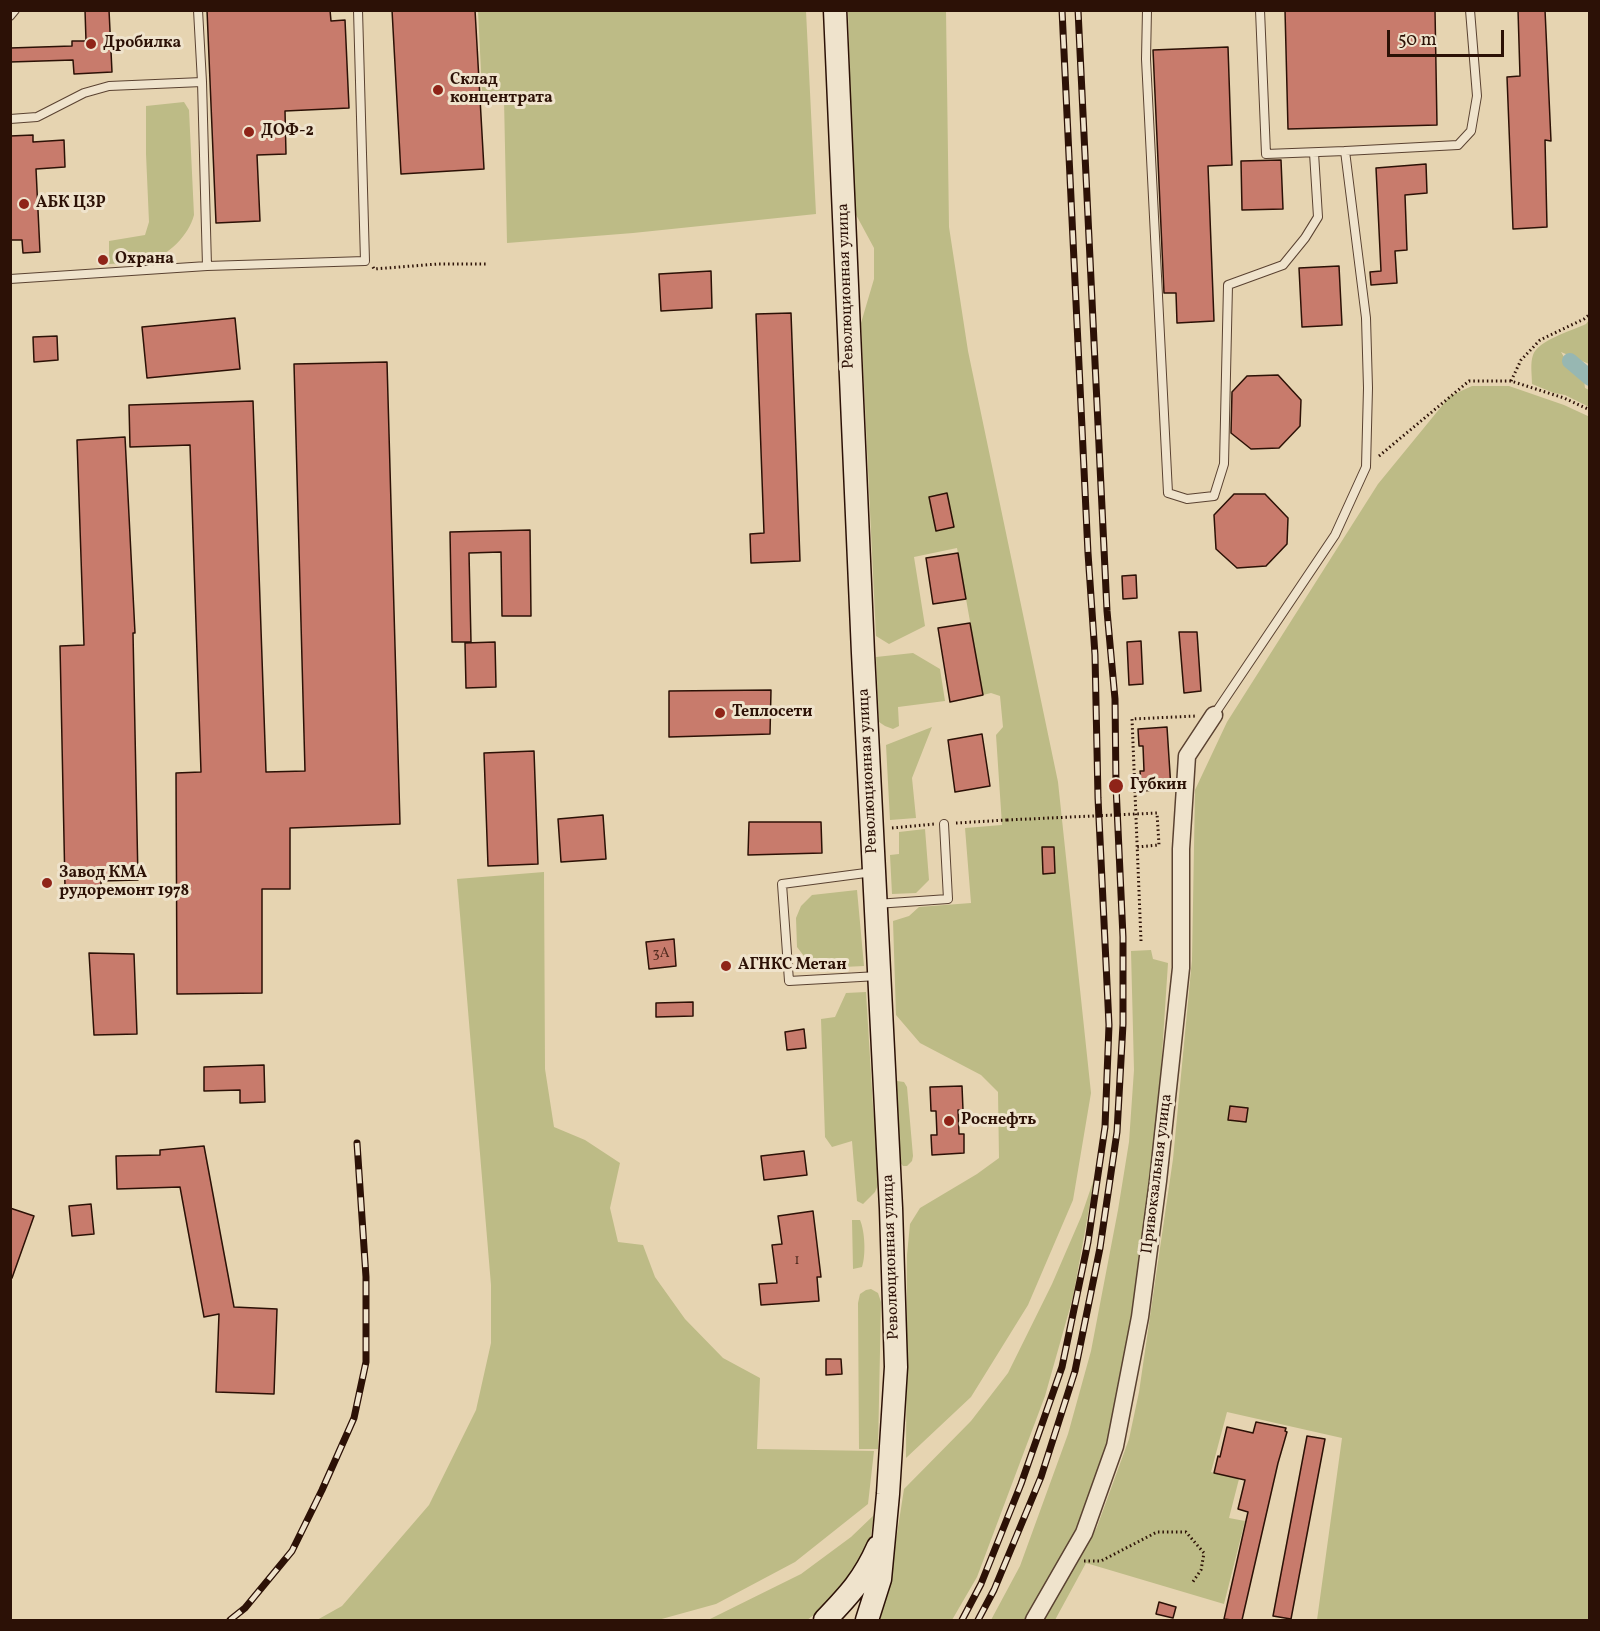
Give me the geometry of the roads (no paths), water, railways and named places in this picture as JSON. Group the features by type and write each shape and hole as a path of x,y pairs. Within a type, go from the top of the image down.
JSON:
{"street":[{"name":"Революционная улица","path":"835,10 891,1208 896,1367 880,1579 867,1620"},
{"name":"Привокзальная улица","path":"1034,1620 1084,1533 1115,1446 1140,1317 1158,1181 1181,968 1181,849 1187,756 1214,716"},
{"path":"825,1620 852,1592 869,1567 885,1532"}],"lane":[{"path":"10,16 15,10"},
{"path":"198,10 207,266"},
{"path":"10,279 207,266 366,261 358,10"},
{"path":"1146,10 1146,59 1168,493 1187,499 1214,496 1224,464 1228,285 1282,265 1305,238 1318,216 1314,153"},
{"path":"1260,10 1266,154 1458,145 1471,131 1477,96 1470,10"},
{"path":"10,119 37,117 84,93 109,86 202,82"},
{"path":"1214,716 1335,535 1366,467 1368,388 1366,318 1345,151"},
{"path":"875,904 948,900 944,824"},
{"path":"874,872 782,884 789,981 879,976"}],"waterway":[{"path":"1570,361 1590,378"}],"railway":[{"path":"962,1620 981,1584 1021,1484 1062,1367 1088,1242 1105,1127 1109,1025 1098,798 1095,655 1062,10"},
{"path":"978,1620 994,1590 1041,1477 1075,1371 1100,1248 1117,1132 1123,1024 1123,937 1116,786 1115,699 1107,611 1078,10"},
{"path":"230,1620 245,1608 292,1551 354,1418 366,1362 366,1277 357,1143"}],"place":[{"name":"Дробилка","path":"91,44"},
{"name":"Склад концентрата","path":"438,90"},
{"name":"ДОФ-2","path":"249,132"},
{"name":"АБК ЦЗР","path":"24,204"},
{"name":"Охрана","path":"103,260"},
{"name":"Теплосети","path":"720,713"},
{"name":"Губкин","path":"1116,786"},
{"name":"Завод КМА рудоремонт 1978","path":"47,883"},
{"name":"АГНКС Метан","path":"726,966"},
{"name":"Роснефть","path":"949,1121"}]}
